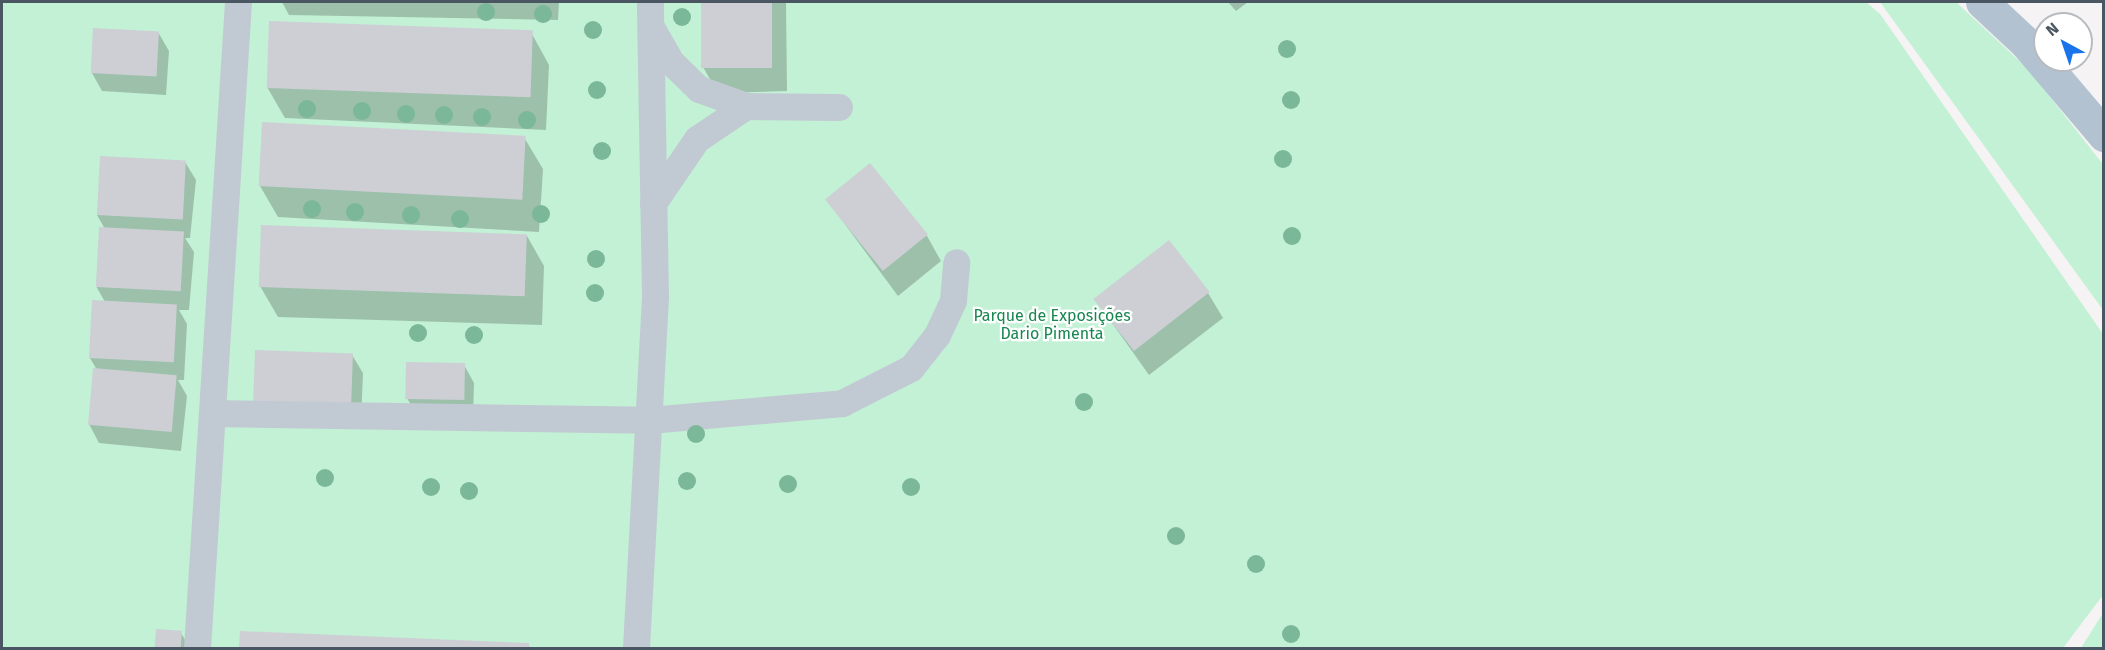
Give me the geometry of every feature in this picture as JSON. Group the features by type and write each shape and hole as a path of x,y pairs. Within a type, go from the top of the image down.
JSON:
{"main road":[{"path":"1982,2 2026,43 2103,135"}],"street":[{"path":"197,648 238,2"},
{"path":"650,14 671,62 699,89 746,106 839,107"},
{"path":"636,648 649,420 653,203 650,14"},
{"path":"653,203 697,139 746,106"},
{"path":"212,413 649,420 842,403 878,389 911,368 937,335 953,300 956,262"}],"green space":[{"name":"Parque de Exposições Dario Pimenta","path":"2,2 1866,2 1880,14 2103,334 2103,595 2063,648 2,648"},
{"path":"1880,2 1956,2 2028,69 2102,163 2103,310"},
{"path":"2103,613 2103,648 2081,648"}],"building":[{"path":"701,2 772,2 772,68 701,68"},
{"path":"269,21 533,30 531,97 267,88"},
{"path":"93,28 159,31 157,76 91,73"},
{"path":"262,122 526,136 522,200 259,186"},
{"path":"100,156 186,161 183,219 97,215"},
{"path":"870,163 928,234 883,271 825,200"},
{"path":"261,225 527,234 525,296 259,287"},
{"path":"99,227 184,231 181,291 96,287"},
{"path":"1169,240 1210,292 1134,351 1093,299"},
{"path":"92,300 177,304 174,362 89,358"},
{"path":"255,350 353,353 351,404 253,401"},
{"path":"406,362 465,363 464,400 405,399"},
{"path":"93,368 177,375 172,432 88,425"},
{"path":"156,629 182,631 181,648 155,648"},
{"path":"240,631 529,643 529,648 239,648"}]}
